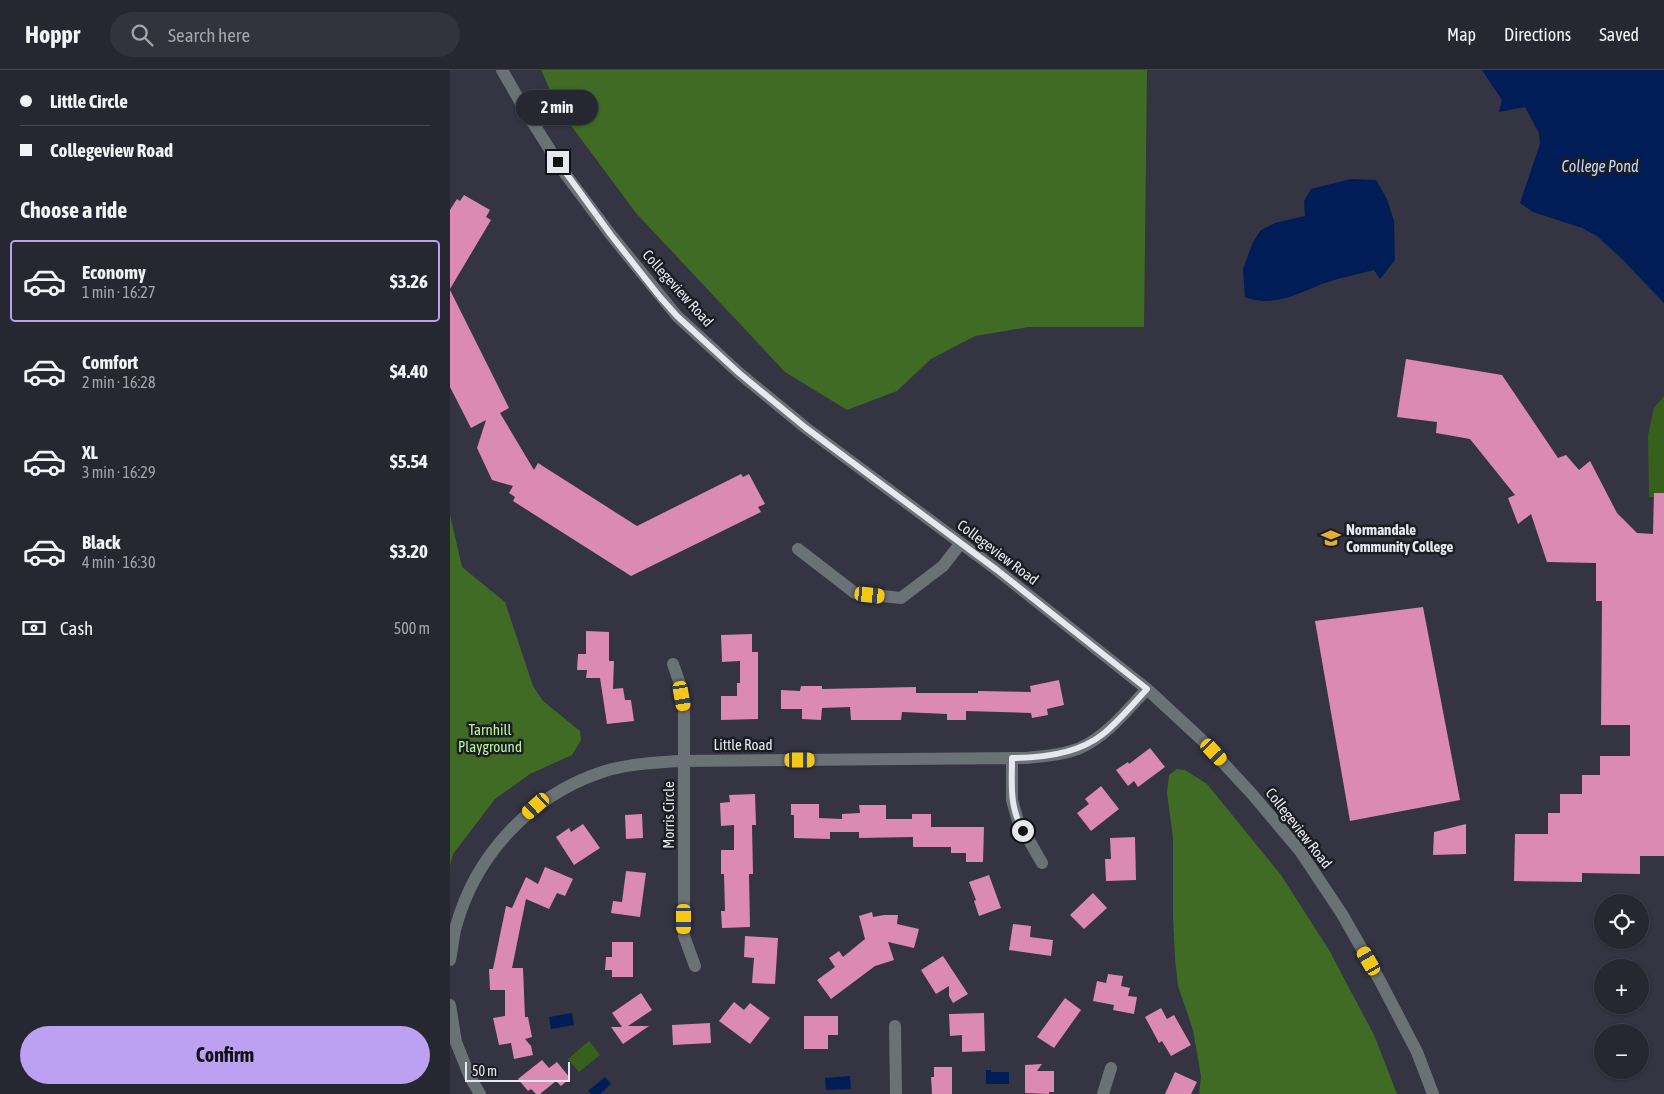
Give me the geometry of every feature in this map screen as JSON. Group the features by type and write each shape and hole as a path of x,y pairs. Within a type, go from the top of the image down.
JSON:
{"street":[{"name":"Collegeview Road","path":"502,70 566,175 611,235 677,316 739,373 806,428 997,570 1147,689 1201,739 1252,794 1300,851 1342,914 1380,979 1417,1052 1433,1094"},
{"path":"798,549 855,593 901,598 943,566 960,544"},
{"name":"Morris Circle","path":"673,664 680,684 684,707 684,936 696,966"},
{"name":"Little Road","path":"450,960 455,930 468,894 486,861 508,831 536,806 569,786 603,772 640,764 685,761 1053,756 1080,748 1102,734 1147,689"},
{"path":"1012,758 1012,800 1018,821 1042,863"},
{"path":"450,1005 456,1042 470,1077 480,1094"},
{"path":"895,1026 896,1094"},
{"path":"1103,1094 1111,1068"}],"green space":[{"path":"541,70 1147,70 1144,327 1029,327 975,336 931,359 897,391 847,410 785,372 636,213 558,108"},
{"path":"1664,396 1664,497 1649,497 1648,435 1654,408"},
{"name":"Tarnhill Playground","path":"450,515 462,567 505,602 533,686 543,701 580,731 581,740 572,755 530,774 495,799 453,854 450,866"},
{"path":"1177,769 1185,770 1207,784 1281,875 1329,950 1374,1035 1397,1094 1199,1094 1201,1076 1193,1030 1178,986 1175,959 1173,838 1167,793 1169,775"},
{"path":"589,1041 600,1055 579,1072 568,1059"}],"water":[{"name":"College Pond","path":"1482,70 1664,70 1664,303 1597,236 1582,228 1533,212 1520,203 1540,144 1539,133 1525,107 1499,112 1502,100"},
{"path":"1351,179 1376,180 1387,199 1394,221 1395,260 1380,279 1374,270 1334,280 1277,300 1256,300 1245,297 1243,269 1253,242 1261,230 1275,223 1305,216 1304,201 1311,189"},
{"path":"572,1013 574,1025 551,1029 549,1017"},
{"path":"986,1070 991,1070 991,1072 1009,1072 1009,1084 986,1084"},
{"path":"850,1076 851,1089 826,1090 825,1078"},
{"path":"605,1077 611,1084 600,1094 591,1094 588,1091"}],"building":[{"path":"464,195 490,210 486,217 491,220 450,289 450,210 457,199 460,201"},
{"path":"450,290 509,408 500,413 534,470 538,463 637,526 741,474 743,477 749,474 765,504 758,507 761,512 631,576 513,501 515,497 509,493 513,486 492,480 477,448 486,420 471,428 450,387"},
{"path":"1406,359 1502,375 1558,458 1566,455 1579,470 1590,461 1617,513 1637,533 1653,534 1654,493 1664,493 1664,856 1640,856 1640,874 1582,873 1582,882 1514,881 1515,834 1548,834 1548,813 1560,813 1560,794 1582,794 1582,775 1600,775 1600,756 1630,756 1630,725 1601,725 1602,601 1596,601 1596,563 1547,562 1531,514 1518,524 1508,498 1515,495 1470,439 1436,433 1437,422 1397,417"},
{"path":"1423,607 1460,800 1350,821 1315,621"},
{"path":"586,631 609,632 609,661 614,661 613,689 623,688 625,700 631,700 634,721 607,724 600,678 586,678 587,670 577,670 578,654 586,654"},
{"path":"752,634 752,652 758,652 758,719 721,720 721,696 737,696 737,683 740,683 740,661 722,662 721,635"},
{"path":"1059,680 1064,705 1047,709 1048,715 1032,718 1031,713 966,711 966,720 947,720 947,714 902,712 901,720 851,720 850,707 822,708 821,720 802,719 802,709 781,709 781,690 800,691 801,686 822,686 822,689 916,687 916,693 1031,692 1030,686"},
{"path":"1150,748 1165,767 1138,787 1134,781 1128,786 1116,770 1128,762 1129,764"},
{"path":"1101,786 1119,809 1091,831 1077,813 1089,804 1085,799"},
{"path":"755,794 756,825 752,825 753,874 749,874 750,927 722,928 721,911 725,911 724,874 721,874 721,850 734,850 734,825 721,826 720,803 730,802 729,795"},
{"path":"791,804 819,804 819,818 842,819 842,814 860,813 859,805 886,805 886,819 912,819 912,814 931,814 931,827 984,827 983,862 966,862 966,853 951,853 951,847 913,847 913,837 859,838 859,832 830,832 830,839 794,838 794,815 791,815"},
{"path":"642,814 643,838 626,839 625,815"},
{"path":"583,824 600,848 574,865 556,837 569,828 571,832"},
{"path":"1466,824 1466,854 1433,855 1434,832"},
{"path":"1135,837 1136,880 1106,881 1105,859 1111,859 1110,838"},
{"path":"545,867 573,879 565,896 557,893 549,909 526,899 512,968 523,968 525,1017 528,1017 532,1037 525,1039 531,1046 533,1055 514,1059 511,1043 499,1045 493,1018 505,1016 505,990 490,990 489,969 493,969 506,906 512,908 526,877 538,884"},
{"path":"626,871 646,873 640,917 611,913 613,901 622,902"},
{"path":"989,875 1001,908 979,916 974,901 976,900 969,882"},
{"path":"1093,893 1107,908 1084,929 1070,915"},
{"path":"872,912 873,917 898,915 897,924 919,929 914,948 888,942 894,960 875,966 831,999 817,980 835,967 829,958 839,951 843,957 865,939 859,916"},
{"path":"1013,924 1031,926 1030,937 1053,940 1051,956 1009,950"},
{"path":"745,936 778,938 775,984 752,983 754,958 744,957"},
{"path":"612,942 633,942 633,977 612,977 612,970 605,970 606,957 612,957"},
{"path":"943,956 968,994 953,1003 949,996 949,986 936,994 921,970"},
{"path":"1108,974 1123,976 1121,986 1130,988 1128,996 1137,997 1134,1014 1113,1010 1114,1005 1093,1001 1097,981 1106,983"},
{"path":"641,993 652,1010 628,1026 649,1026 623,1044 611,1027 622,1027 612,1013"},
{"path":"1065,998 1081,1010 1054,1048 1037,1037"},
{"path":"734,1002 744,1010 750,1003 770,1018 750,1044 719,1021"},
{"path":"1161,1008 1167,1019 1174,1015 1191,1045 1171,1056 1162,1041 1159,1043 1145,1017"},
{"path":"984,1013 985,1051 962,1052 962,1035 950,1036 949,1014"},
{"path":"804,1016 838,1016 838,1035 828,1035 828,1049 804,1049"},
{"path":"710,1023 711,1043 673,1045 672,1025"},
{"path":"542,1060 549,1068 557,1062 570,1078 561,1086 556,1081 540,1094 536,1094 531,1089 528,1091 518,1079"},
{"path":"1042,1064 1037,1071 1054,1071 1054,1092 1049,1092 1049,1094 1025,1093 1025,1065"},
{"path":"934,1067 952,1067 952,1094 932,1094 931,1077 934,1077"},
{"path":"1175,1072 1197,1082 1191,1094 1165,1094"}],"place":[{"name":"Normandale Community College","path":"1331,538"}],"route":[{"path":"558,162 611,235 660,297 677,316 739,373 806,428 997,570 1147,689 1102,734 1080,748 1053,756 1012,758 1012,800 1023,831"}]}
